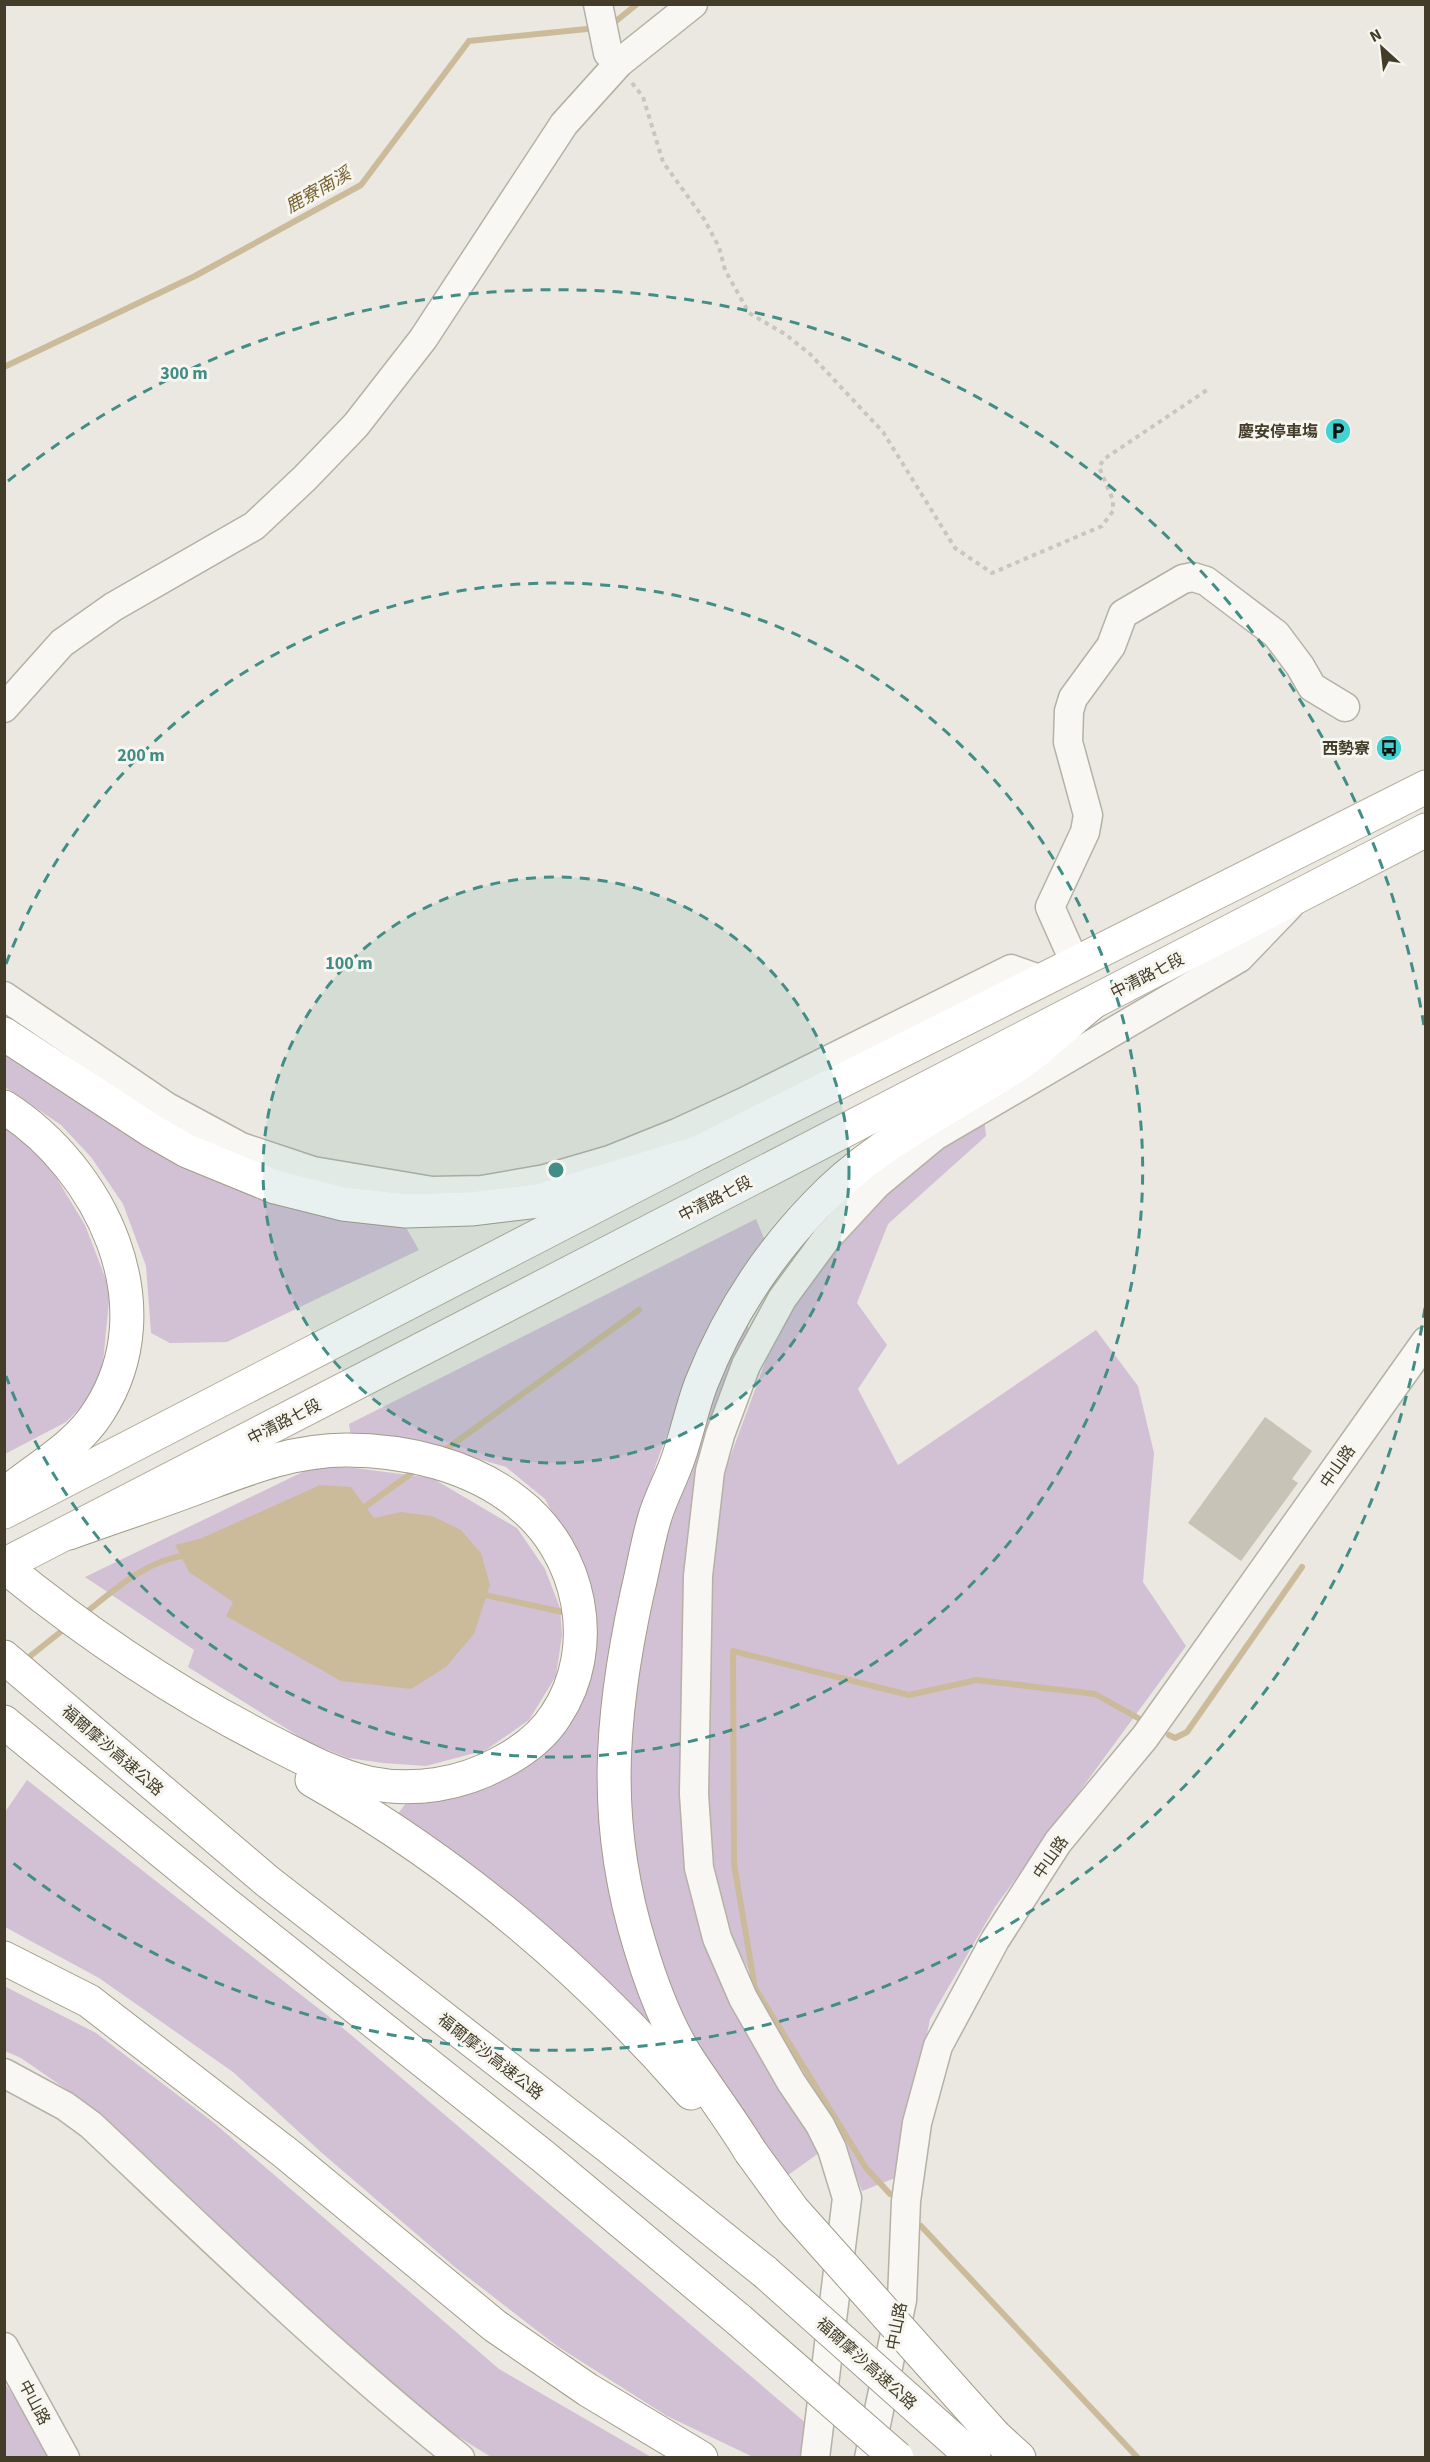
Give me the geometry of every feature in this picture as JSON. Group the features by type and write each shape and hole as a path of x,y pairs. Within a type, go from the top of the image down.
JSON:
{"main road":[{"path":"4,1512 700,1152 1425,787"},
{"name":"中清路七段","path":"4,1565 1425,830"},
{"path":"1019,2457 985,2447 793,2210 750,2151 725,2109 685,2053 667,2018 640,1946 622,1871 613,1791 616,1706 622,1665 654,1519 680,1454 689,1419 715,1351 751,1286 793,1230 824,1196 867,1158 924,1120 1015,1067 1091,1004"},
{"path":"4,1034 152,1131 187,1151 221,1167 275,1187 343,1204 406,1211 471,1209 538,1201 700,1152"},
{"path":"4,1107 48,1142 89,1194 113,1243 122,1269 128,1310 124,1351 118,1372 99,1412 70,1446 4,1496"},
{"path":"69,1533 253,1466 320,1451 370,1451 419,1458 446,1466 498,1489 517,1501 540,1524 560,1550 569,1570 580,1612 581,1634 579,1656 566,1698 555,1718 541,1733 509,1758 491,1768 472,1776 432,1786 411,1787 369,1783 312,1763 227,1720"},
{"path":"4,1565 58,1610 227,1720 279,1762 353,1803 420,1847 520,1924 613,2009 660,2057 724,2131 750,2151"},
{"name":"福爾摩沙高速公路","path":"4,1657 267,1881 609,2147 985,2447"},
{"path":"4,1722 226,1904 544,2157 739,2320 897,2457"},
{"path":"9,1958 89,2001 155,2050 287,2154 495,2326 588,2391 701,2457"}],"street":[{"path":"4,708 62,643 113,607 254,526 356,425 423,339 564,124 614,58 693,4"},
{"path":"599,9 614,58"},
{"path":"1075,963 1050,907 1085,832 1088,815 1068,742 1069,711 1073,698 1111,646 1123,614 1183,579 1193,577 1206,581 1275,634 1300,666 1312,687 1345,707"},
{"path":"815,2457 847,2198 841,2173 820,2125 791,2082 743,1998 717,1938 699,1868 694,1794 698,1576 710,1471 720,1435 746,1365 782,1299 826,1239 877,1184 935,1136 1239,958 1298,897"},
{"path":"4,996 167,1107 241,1147 313,1171 432,1191 482,1190 610,1160 678,1133 742,1103 1011,969 1042,980"},
{"name":"中山路","path":"868,2457 902,2300 906,2201 917,2123 938,2046 995,1940 1058,1842 1145,1737 1425,1341"},
{"path":"4,2073 65,2106 91,2125 297,2320 383,2396 460,2457"},
{"name":"中山路","path":"4,2347 65,2457"}],"path":[{"path":"614,58 643,97 663,162 709,228 719,247 725,270 749,313 785,334 810,354 883,432 955,548 992,573 1102,526 1113,511 1113,500 1099,467 1104,459 1210,388"}],"shaded area":[{"path":"4,1048 29,1062 123,1133 178,1162 404,1224 419,1250 227,1342 170,1343 151,1333 146,1266 123,1204 91,1157 61,1125 5,1087"},
{"path":"984,1117 986,1136 888,1224 857,1303 887,1345 858,1389 898,1465 1096,1330 1138,1386 1154,1453 1143,1582 1186,1646 995,1907 930,2019 910,2119 895,2178 862,2191 832,2115 790,2050 734,1942 704,1836 708,1547 725,1471 777,1330 851,1226 915,1165"},
{"path":"4,1120 45,1159 85,1225 110,1290 103,1363 88,1400 66,1422 5,1454"},
{"path":"756,1219 766,1243 692,1368 656,1464 632,1546 603,1737 658,2026 648,2031 396,1816 411,1797 508,1772 590,1647 595,1604 570,1546 545,1499 506,1467 411,1439 351,1438 349,1424"},
{"path":"747,1320 751,1345 692,1522 681,1659 687,1829 696,1911 823,2150 784,2178 697,2049 658,1963 625,1815 638,1675 665,1542 710,1403"},
{"path":"315,1466 355,1468 432,1478 517,1528 545,1569 560,1608 562,1635 556,1676 529,1720 486,1750 426,1766 348,1758 308,1742 188,1667 194,1650 85,1577"},
{"path":"320,1485 351,1487 374,1518 401,1512 432,1516 461,1530 481,1553 490,1585 474,1634 446,1667 411,1689 341,1681 226,1616 233,1602 189,1572 175,1545 202,1538"},
{"path":"27,1780 337,2023 814,2430 803,2457 753,2457 667,2416 557,2346 456,2268 322,2153 233,2072 99,1978 5,1927 5,1812"},
{"path":"4,1986 96,2033 213,2122 499,2369 651,2457 491,2457 454,2434 331,2332 89,2105 21,2058 5,2051"},
{"path":"4,2382 49,2450 51,2457 5,2457"}],"building":[{"path":"1265,1417 1312,1451 1292,1479 1298,1483 1241,1561 1188,1523"}],"waterway":[{"name":"鹿寮南溪","path":"610,26 637,4"},
{"name":"鹿寮南溪","path":"4,367 195,276 361,185 469,41 597,28"},
{"path":"442,1452 639,1310"},
{"path":"359,1511 416,1470"},
{"path":"83,1615 119,1586 144,1570 172,1558 187,1555"},
{"path":"1169,1735 1175,1738 1187,1732 1302,1567"},
{"path":"480,1594 567,1613"},
{"path":"24,1661 68,1626"},
{"path":"890,2194 866,2168 755,1988 734,1864 733,1651 909,1695 977,1680 1095,1694 1138,1718"},
{"path":"921,2226 1138,2458"}],"place":[{"name":"慶安停車塲","path":"1338,431"},
{"name":"西勢寮","path":"1389,748"}]}
